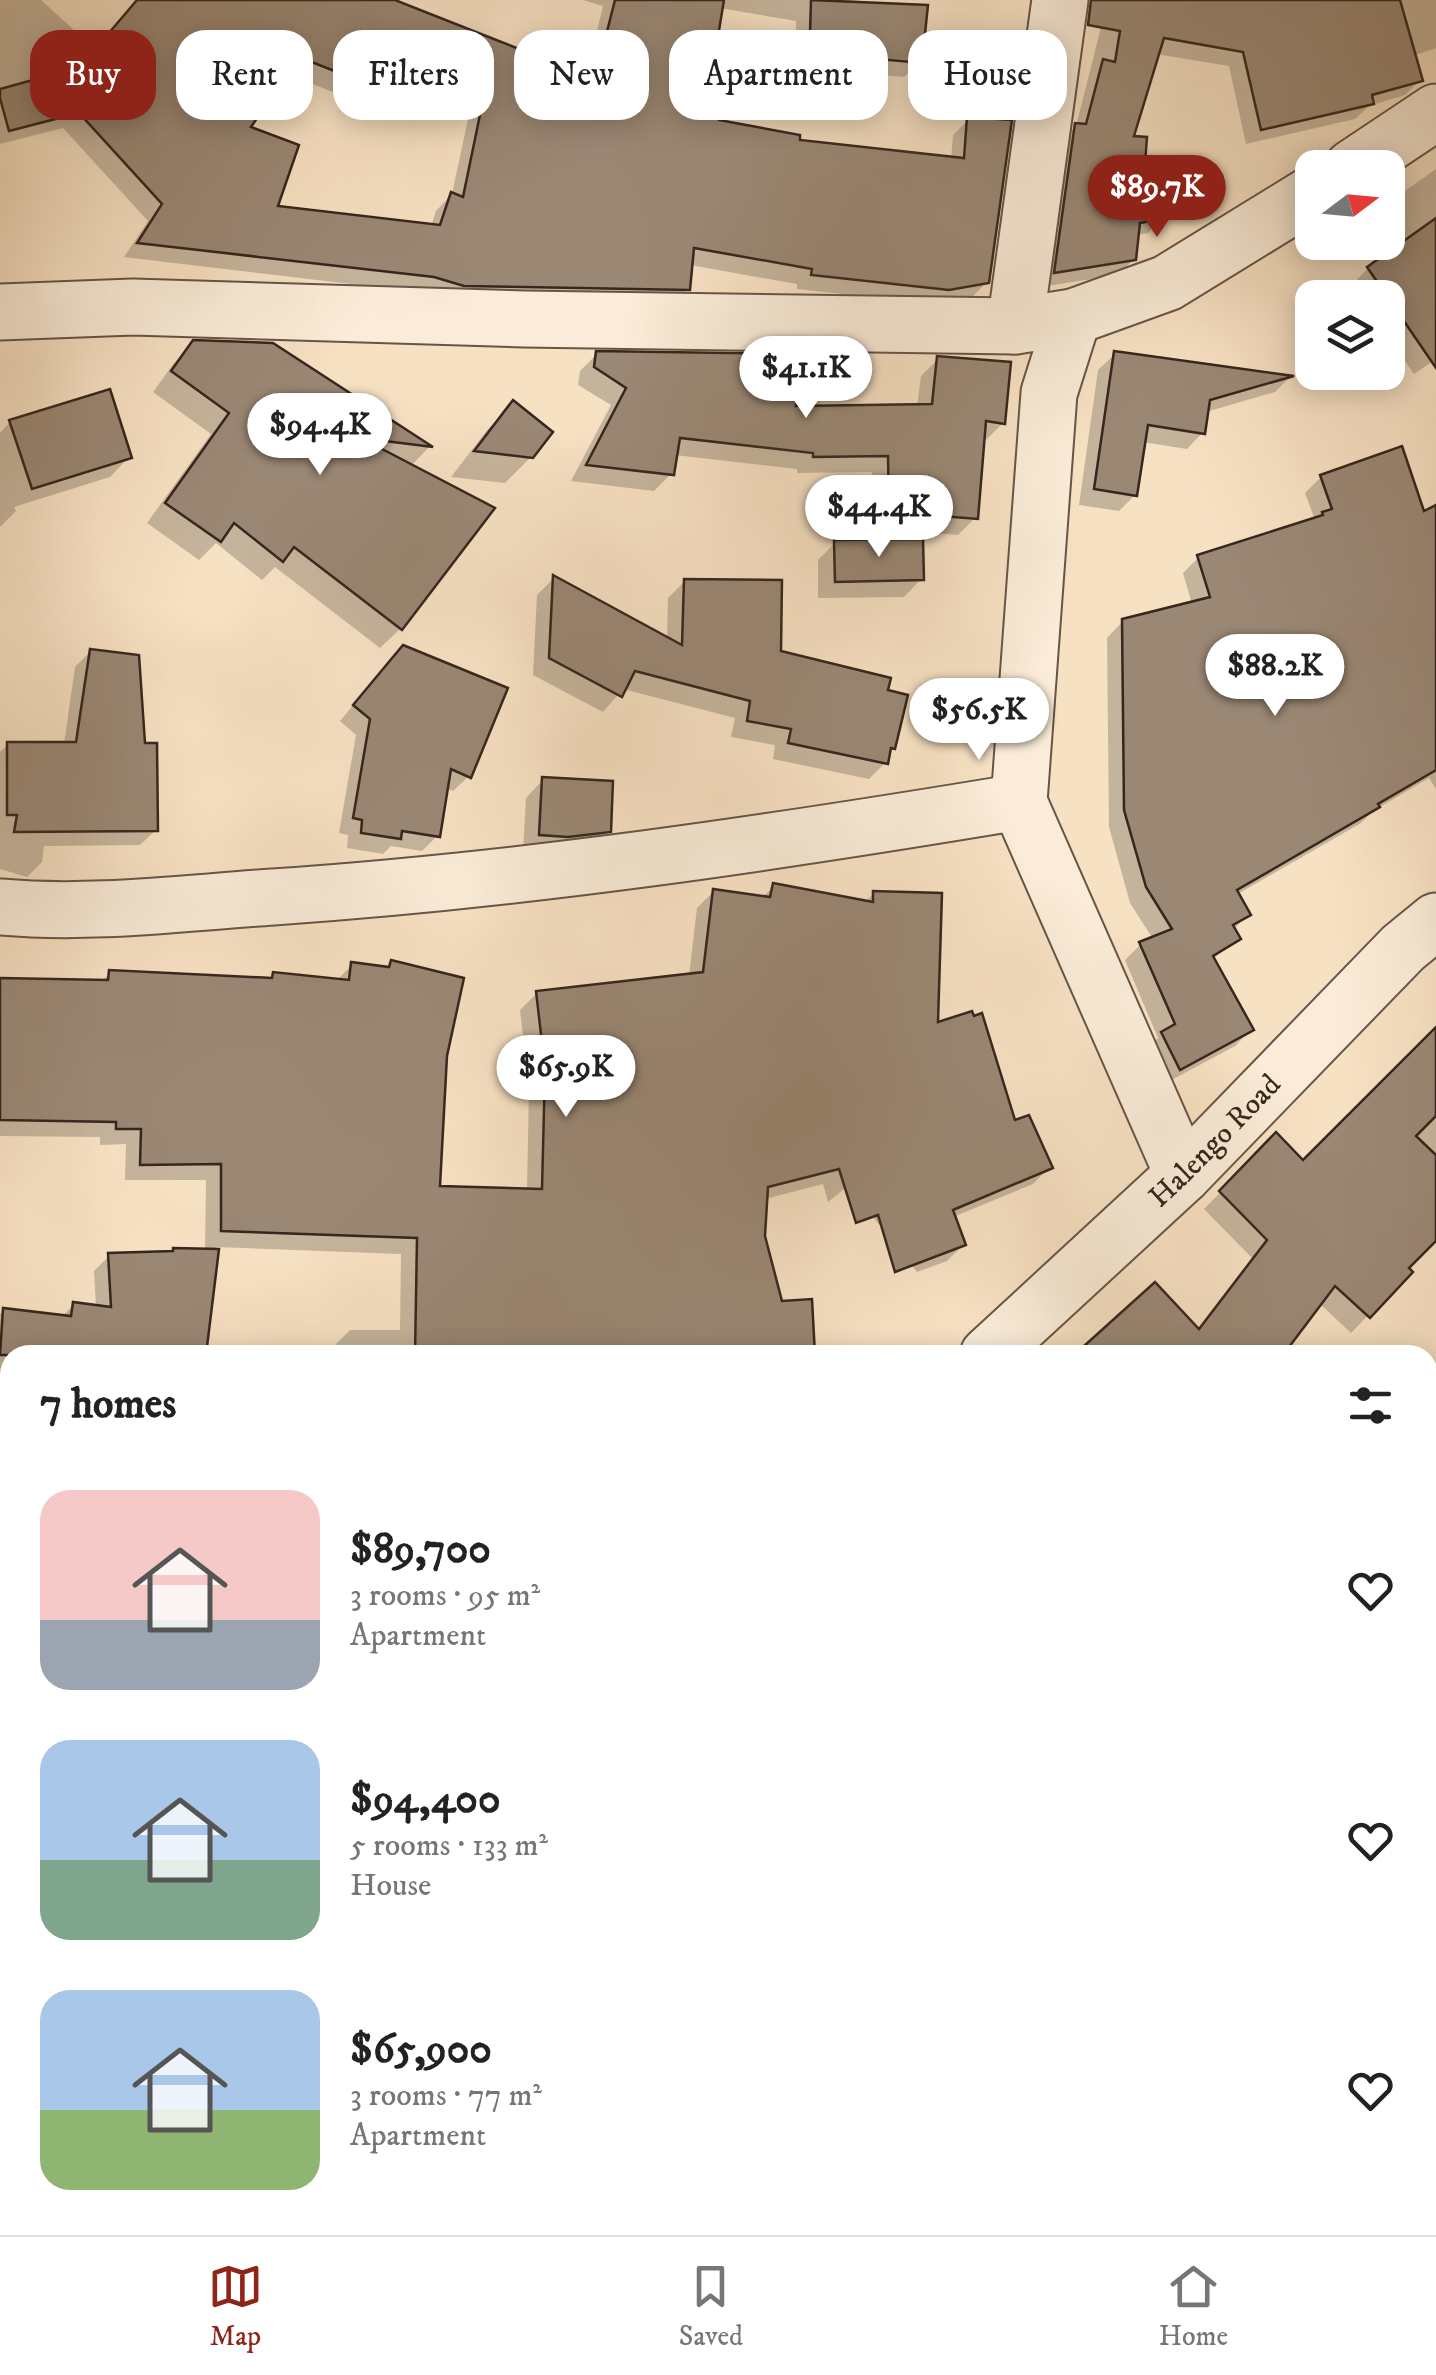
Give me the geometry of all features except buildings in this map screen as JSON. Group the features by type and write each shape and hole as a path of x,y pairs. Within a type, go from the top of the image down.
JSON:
{"street":[{"path":"1016,326 1060,0"},
{"path":"1379,150 1436,112"},
{"path":"0,312 133,307 524,319 1016,326 1073,317 1168,283 1295,205"},
{"path":"1073,317 1049,393 1018,802 1183,1175"},
{"path":"0,907 53,912 369,889 759,845 1018,802"},
{"name":"Halengo Road","path":"999,1345 1425,949"}]}
